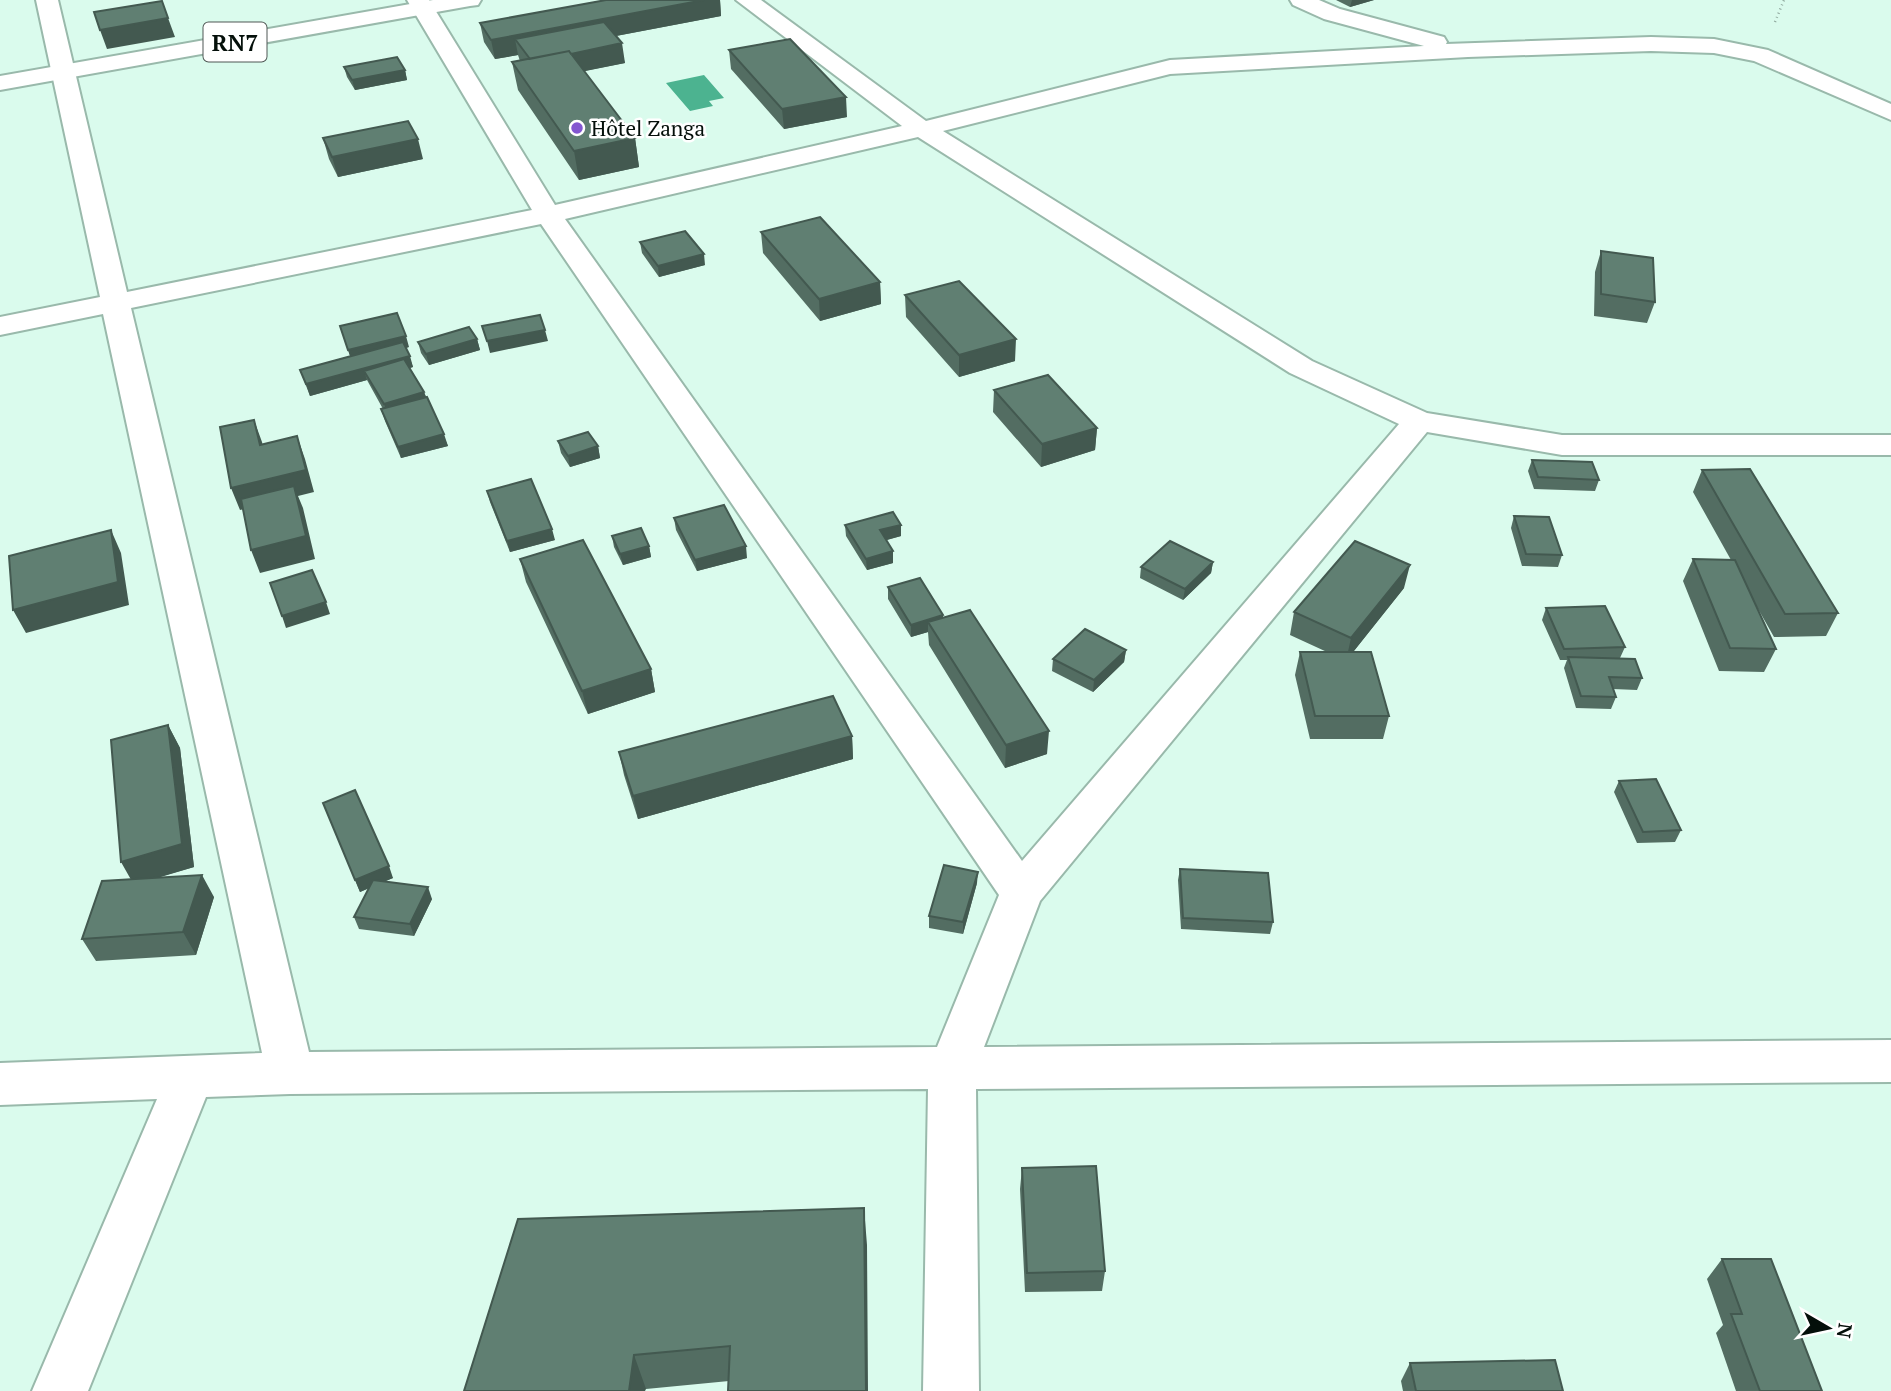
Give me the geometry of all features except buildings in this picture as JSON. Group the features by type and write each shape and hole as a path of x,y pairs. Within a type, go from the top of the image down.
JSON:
{"main road":[{"path":"47,0 290,1073"},
{"name":"RN7","path":"0,83 421,4 470,0"},
{"path":"747,0 922,129 1301,367 1419,421 1562,445 1891,445"},
{"path":"1301,0 1332,14 1468,50"},
{"path":"421,4 548,215 1021,893"},
{"path":"0,326 548,215 922,129 1170,67 1468,50 1651,44 1714,46 1760,55 1891,113"},
{"path":"951,1391 953,1070 1021,893 1419,421"},
{"path":"0,1084 290,1073 1891,1061"},
{"path":"60,1391 190,1077"}],"shaded area":[{"path":"704,75 724,98 709,101 713,106 690,111 666,83"}],"place":[{"name":"Hôtel Zanga","path":"577,128"}]}
